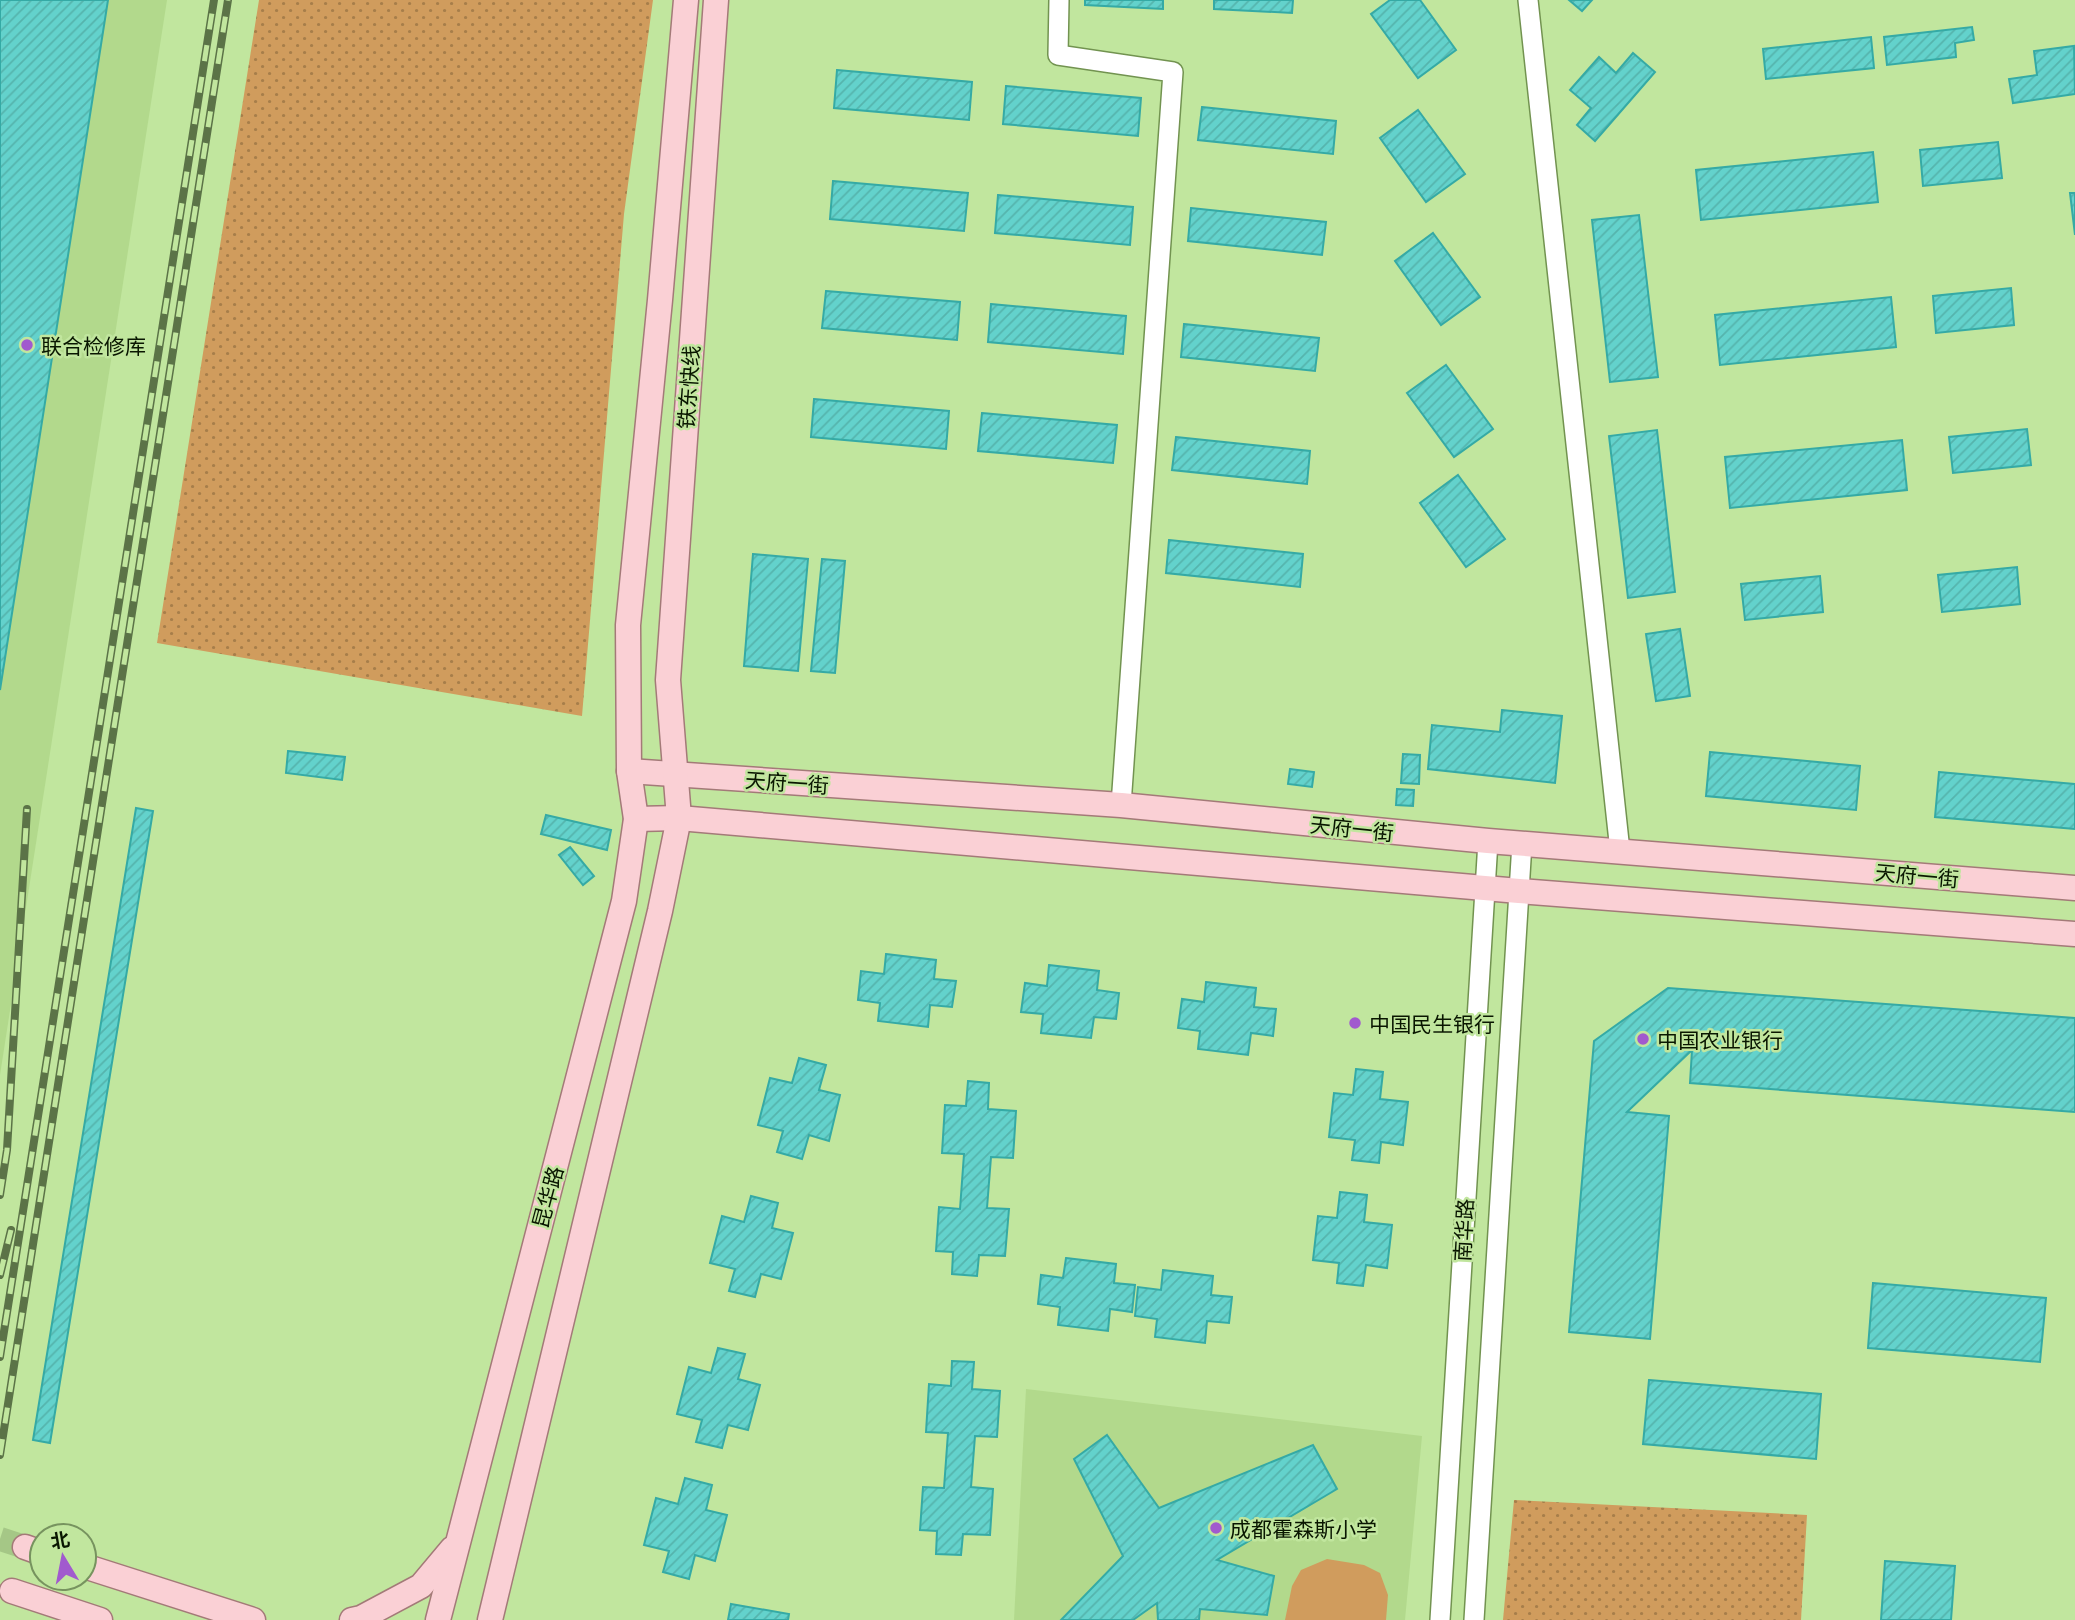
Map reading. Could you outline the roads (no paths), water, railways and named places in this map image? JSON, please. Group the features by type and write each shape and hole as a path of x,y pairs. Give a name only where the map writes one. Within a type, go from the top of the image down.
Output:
{"main road":[{"name":"铁东快线","path":"629,771 628,625 660,300 685,0"},
{"name":"铁东快线","path":"676,775 668,680 670,630 716,0"},
{"name":"天府一街","path":"629,771 1121,805 1488,841 2075,888"},
{"name":"昆华路","path":"438,1620 624,901 636,819 629,771"},
{"name":"昆华路","path":"490,1620 656,924 679,818 676,775"},
{"path":"636,819 679,818 1519,891 2075,934"},
{"path":"352,1620 361,1618 421,1586 457,1543"},
{"path":"98,1570 253,1620"},
{"path":"12,1591 100,1620"}],"street":[{"path":"1059,0 1058,55 1173,72 1121,805"},
{"path":"1528,0 1620,851"},
{"name":"南华路","path":"1440,1620 1488,841"},
{"path":"1474,1620 1522,843"}],"tunnel":[{"path":"0,1539 25,1547"}],"railway":[{"path":"0,1357 214,0"},
{"path":"0,1455 228,0"},
{"path":"0,1195 7,1150 27,809"},
{"path":"0,1275 11,1230"}],"place":[{"name":"联合检修库","path":"27,345"},
{"name":"中国民生银行","path":"1355,1023"},
{"name":"中国农业银行","path":"1643,1039"},
{"name":"成都霍森斯小学","path":"1216,1528"}]}
